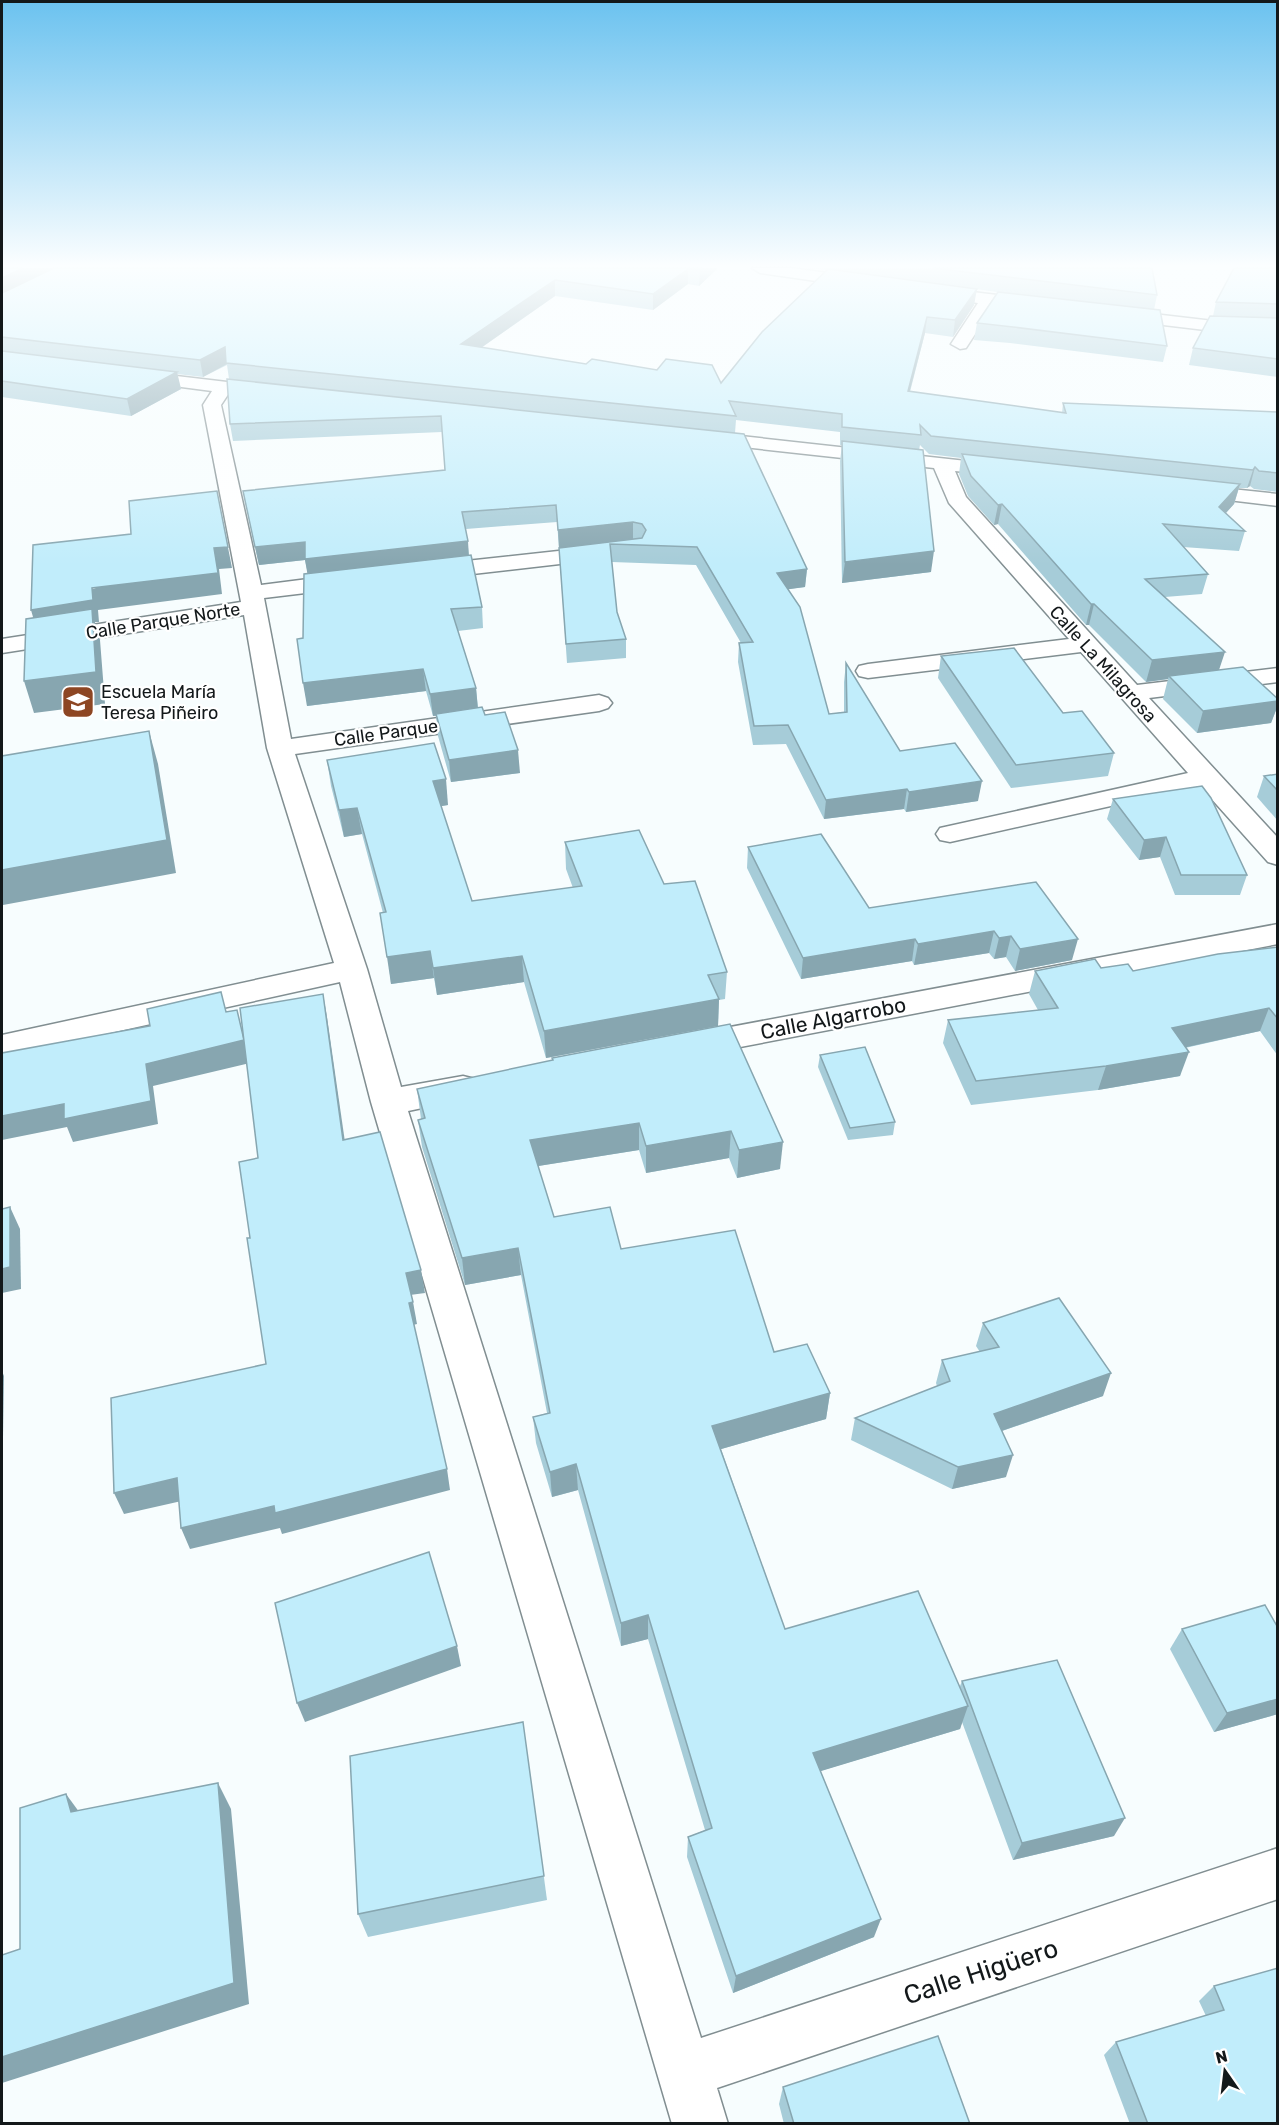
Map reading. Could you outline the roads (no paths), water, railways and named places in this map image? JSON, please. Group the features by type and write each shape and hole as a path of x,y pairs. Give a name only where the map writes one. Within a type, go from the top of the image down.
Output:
{"street":[{"path":"120,374 242,389 212,405 280,747 352,969 388,1102 700,2124"},
{"path":"686,436 1023,472"},
{"name":"Calle La Milagrosa","path":"942,464 956,499 1278,856"},
{"path":"1173,489 1278,500"},
{"path":"408,574 621,551"},
{"name":"Calle Parque Norte","path":"2,646 372,578"},
{"path":"868,671 1085,644"},
{"path":"1129,693 1278,675"},
{"name":"Calle Parque","path":"280,747 599,703"},
{"path":"950,834 1206,777"},
{"name":"Calle Algarrobo","path":"667,1050 1278,934"},
{"path":"2,1046 352,969"},
{"path":"388,1102 492,1082"},
{"name":"Calle Higüero","path":"684,2070 1278,1873"}],"place":[{"name":"Escuela María Teresa Piñeiro","path":"78,702"}]}
